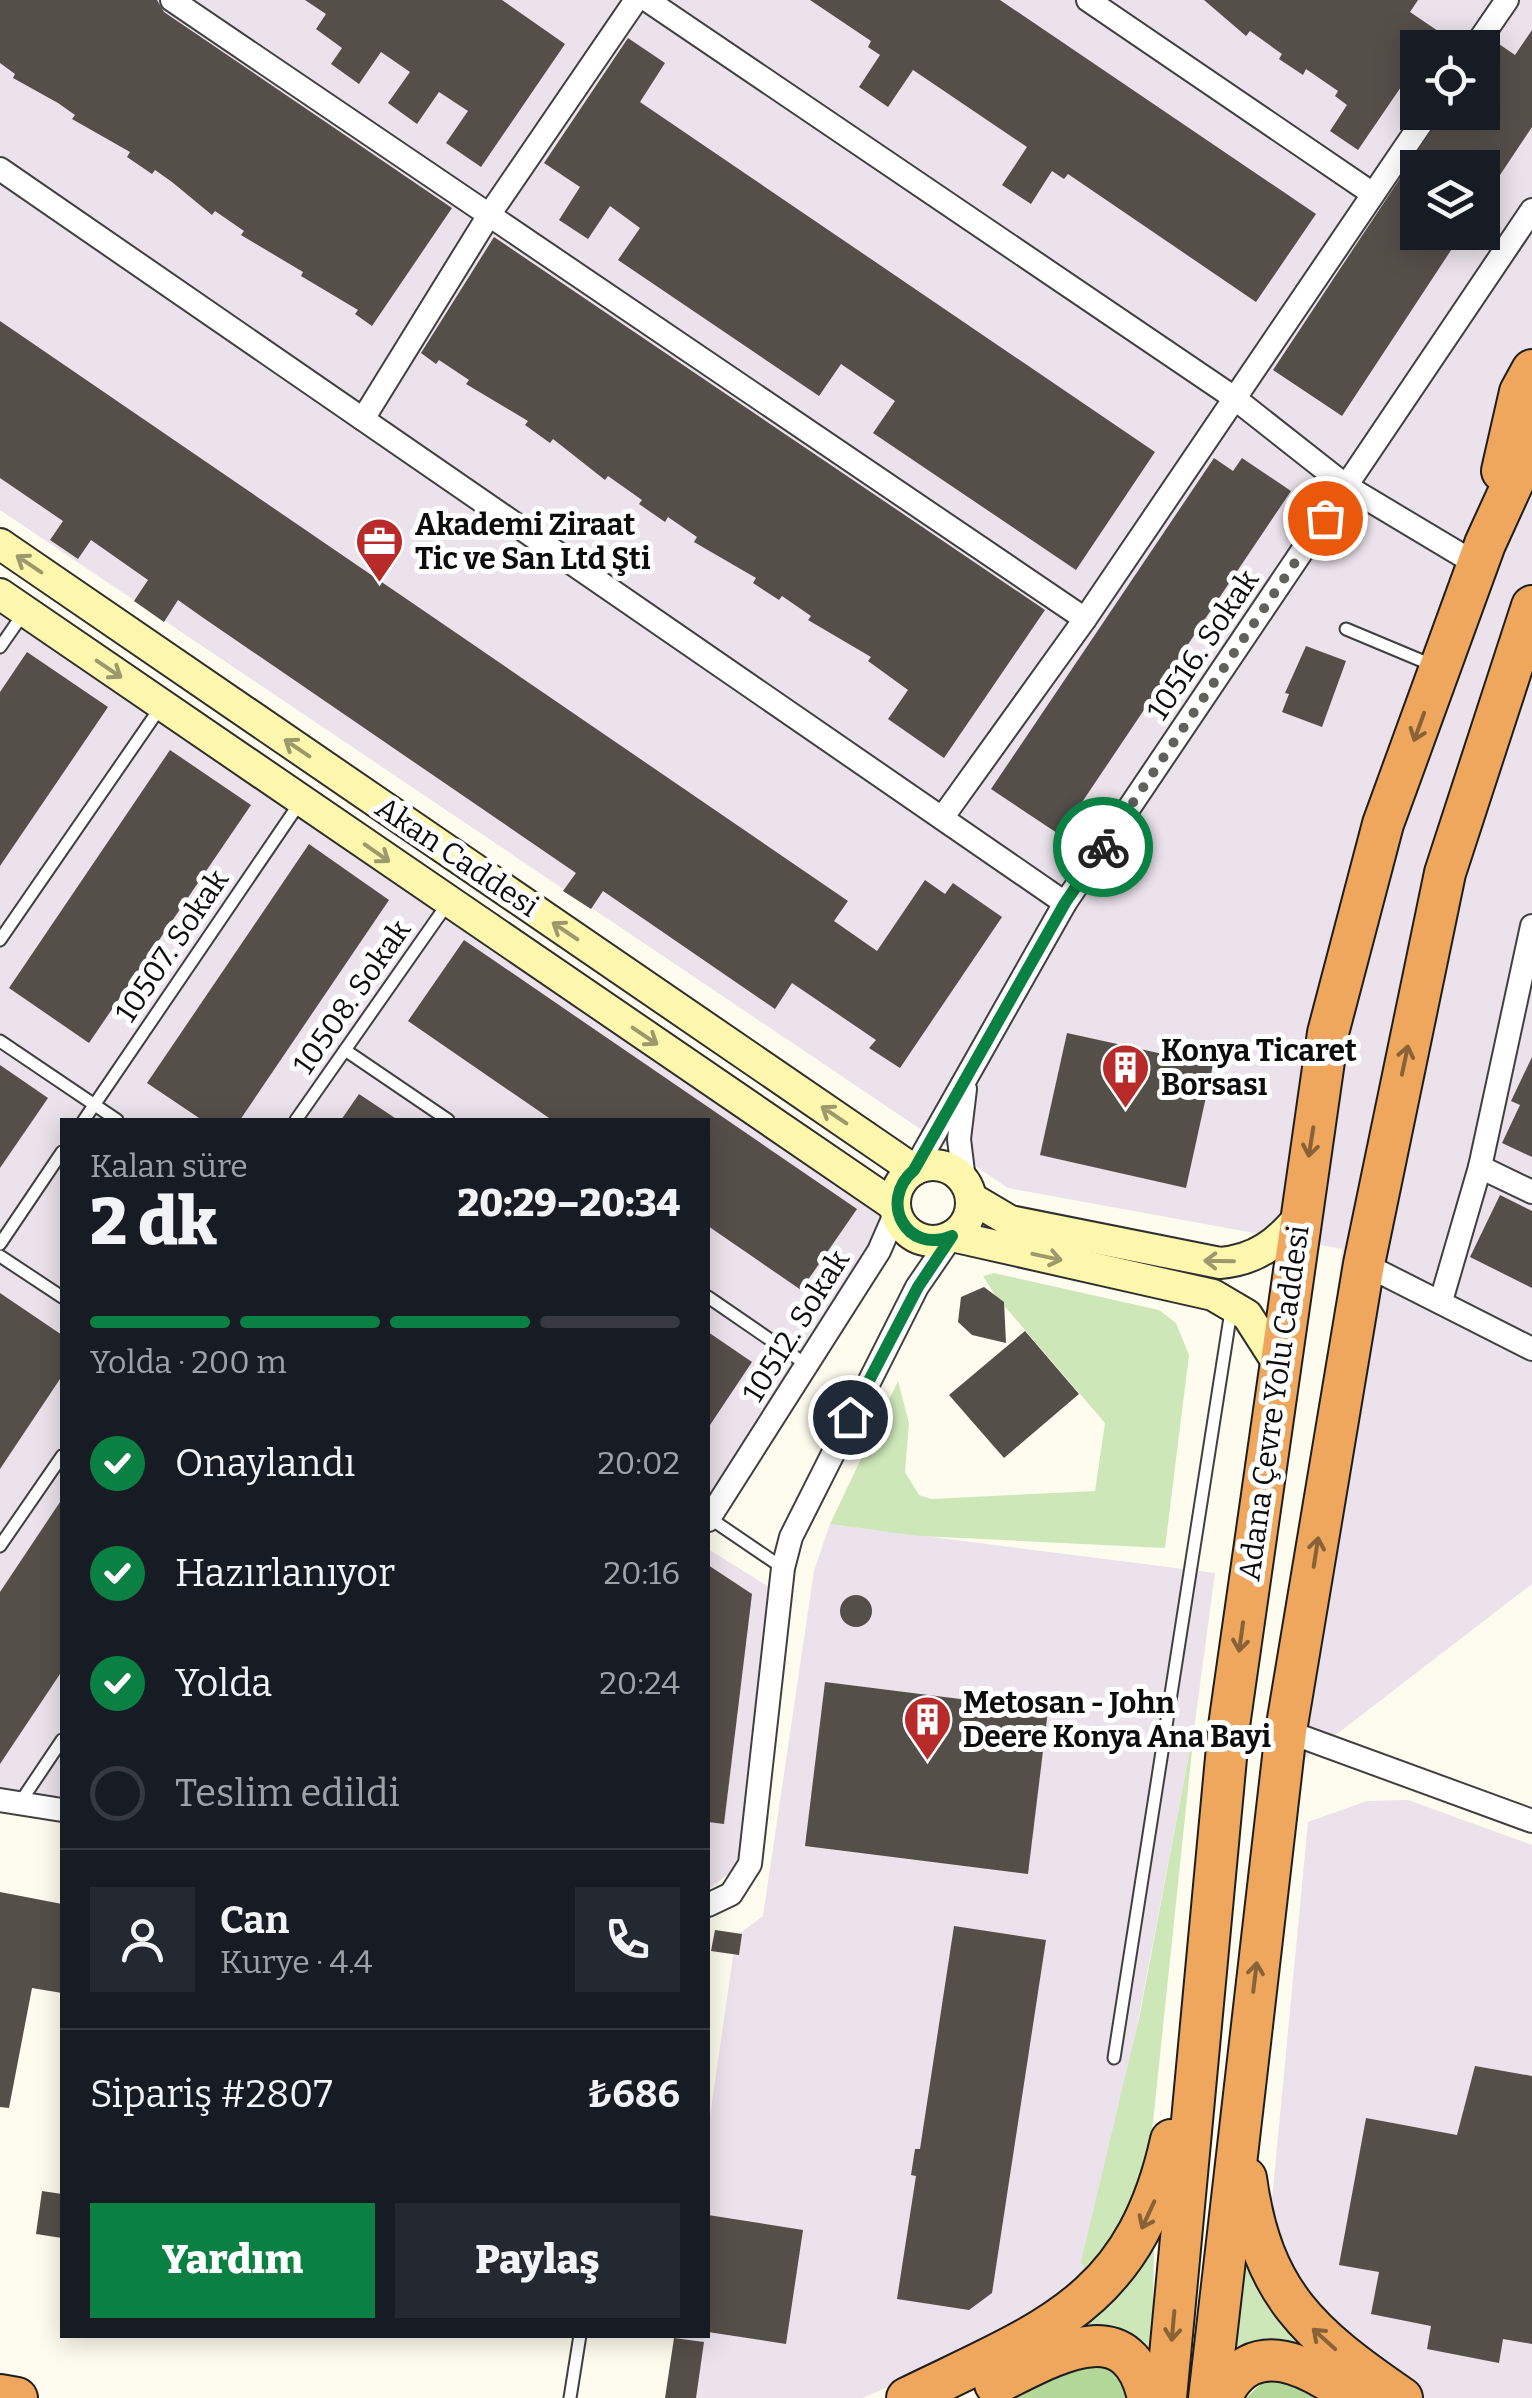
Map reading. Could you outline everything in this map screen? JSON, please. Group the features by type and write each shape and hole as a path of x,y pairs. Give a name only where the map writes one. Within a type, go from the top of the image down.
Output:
{"highway":[{"path":"1482,555 1520,392 1532,370"},
{"name":"Adana Çevre Yolu Caddesi","path":"1166,2398 1229,1726 1328,1033 1383,824 1482,555 1532,441"},
{"name":"Adana Çevre Yolu Caddesi","path":"1209,2398 1286,1730 1364,1264 1444,872 1532,606"},
{"path":"907,2398 1056,2322 1102,2288 1136,2240 1154,2203 1204,1985"},
{"path":"1244,2074 1245,2169 1252,2217 1277,2285 1304,2320 1332,2346 1402,2398"},
{"path":"964,2398 1075,2347 1096,2346 1118,2350 1138,2364 1148,2398"},
{"path":"1221,2398 1236,2376 1276,2358 1305,2365 1354,2398"},
{"path":"0,2395 17,2398"}],"street":[{"path":"172,0 1085,619"},
{"path":"363,419 489,215 636,0"},
{"path":"648,0 1233,397 1346,486 1482,555"},
{"path":"1088,0 1373,194"},
{"path":"1486,30 1507,0"},
{"path":"942,818 1085,619 1417,130"},
{"path":"0,169 1065,903"},
{"name":"10516. Sokak","path":"914,1170 1065,903 1532,210"},
{"name":"Akan Caddesi","path":"0,544 914,1170"},
{"name":"Akan Caddesi","path":"12,602 896,1209"},
{"path":"1502,704 1532,670"},
{"path":"1442,1301 1480,1167 1532,926"},
{"path":"710,1903 731,1894 750,1864 783,1568 800,1512 918,1287 952,1236 966,1223 968,1189 959,1139 968,1071"},
{"path":"1278,1366 1261,1332 1232,1303 1196,1289 952,1236 920,1239 905,1228 896,1209 901,1182 914,1170 944,1166 1010,1222 1220,1262 1242,1261 1264,1250 1300,1216"},
{"path":"1480,1167 1532,1192"},
{"name":"10512. Sokak","path":"710,1515 878,1252 896,1209"},
{"path":"1364,1264 1532,1349"},
{"path":"1286,1730 1532,1820"},
{"path":"10,1802 60,1810"}],"lane":[{"path":"0,648 12,602"},
{"path":"1346,629 1440,668"},
{"path":"0,940 162,704"},
{"name":"10507. Sokak","path":"85,1118 302,800"},
{"name":"10508. Sokak","path":"297,1118 448,902"},
{"path":"0,1041 114,1118"},
{"path":"345,1050 445,1118"},
{"path":"0,1244 60,1155"},
{"path":"0,1256 60,1297"},
{"path":"710,1298 806,1365"},
{"path":"1114,2058 1232,1303"},
{"path":"0,1546 60,1459"},
{"path":"710,1519 783,1568"},
{"path":"10,1802 60,1742"},
{"path":"570,2398 580,2338"}],"shaded area":[{"path":"0,0 1532,0 1532,1584 1281,1777 1342,1249 1008,1188 0,510"},
{"path":"0,608 878,1205 882,1227 710,1500 710,1118 60,1118 60,1801 0,1792"},
{"path":"830,1524 1215,1573 1195,1722 1089,2278 996,2339 863,2398 669,2398 678,2338 710,2338 710,2116 736,1936 763,1916 814,1571"},
{"path":"710,1550 774,1590 743,1862 710,1888"},
{"path":"1408,1800 1532,1845 1532,2398 1422,2398 1340,2342 1269,2231 1308,1822 1367,1801"}],"green space":[{"path":"994,1273 1159,1310 1176,1323 1189,1355 1165,1548 919,1536 830,1524 898,1381 909,1423 905,1472 919,1495 931,1499 1095,1491 1105,1423 995,1295 983,1276"},
{"path":"1195,1722 1151,2141 1134,2210 1089,2278 1081,2262 1139,2019"},
{"path":"1239,2246 1327,2360 1233,2364"},
{"path":"1154,2249 1152,2354 1118,2332 1095,2331 1056,2341"},
{"path":"1092,2360 1118,2369 1130,2398 1012,2398"},
{"path":"1287,2376 1325,2398 1246,2398 1268,2377"}],"building":[{"path":"0,0 157,0 164,12 452,208 372,326 355,314 358,310 241,235 244,231 215,211 212,215 155,170 152,174 127,157 130,152 72,119 75,115 58,103 13,78 15,74 0,63"},
{"path":"305,0 502,0 565,44 481,167 446,143 468,111 439,92 417,124 388,103 410,72 381,52 359,84 331,64 342,48 316,29 326,14"},
{"path":"810,0 1000,0 1316,214 1256,302 1068,174 1064,179 1052,171 1031,204 1002,185 1027,147 913,70 888,107 859,87 880,55 868,47 871,41"},
{"path":"1204,0 1418,0 1410,12 1437,30 1400,30 1400,88 1358,150 1330,131 1347,105 1335,96 1338,91 1306,69 1303,75 1279,59 1282,54 1250,31 1246,36"},
{"path":"1532,30 1532,127 1500,175 1500,150 1419,150 1432,130 1500,130 1500,45 1515,55"},
{"path":"628,38 665,63 640,102 1155,452 1076,570 873,433 895,401 841,364 819,396 618,260 640,228 610,206 588,239 559,220 580,187 544,163"},
{"path":"1400,178 1400,250 1451,250 1342,416 1273,370"},
{"path":"494,237 1045,610 944,758 888,719 908,690 868,661 871,657 808,620 811,616 782,596 779,600 753,583 756,578 694,542 697,537 668,517 665,522 608,476 605,480 553,439 550,443 525,425 528,421 466,384 469,380 421,353"},
{"path":"0,321 848,901 834,921 877,951 925,880 945,894 953,883 1002,917 900,1068 869,1048 876,1040 792,983 775,1009 603,891 591,909 563,891 576,873 178,600 164,622 134,601 148,580 91,540 78,559 50,540 63,521 0,478"},
{"path":"1214,458 1233,471 1242,458 1291,491 1060,835 991,789"},
{"path":"1306,646 1346,661 1322,727 1282,712 1289,694 1285,693"},
{"path":"27,652 108,707 0,866 0,692"},
{"path":"170,750 251,805 89,1043 9,988"},
{"path":"309,844 389,900 241,1118 199,1118 147,1083"},
{"path":"464,940 857,1209 801,1290 710,1227 710,1118 549,1118 408,1021"},
{"name":"Konya Ticaret Borsası","path":"1067,1033 1213,1065 1186,1188 1040,1155"},
{"path":"1532,1057 1532,1157 1502,1143 1520,1105 1511,1101"},
{"path":"0,1065 48,1098 0,1168"},
{"path":"359,1094 395,1118 342,1118"},
{"path":"1500,1195 1532,1211 1532,1288 1470,1257"},
{"path":"984,1287 1004,1302 1006,1343 972,1335 958,1322 961,1297"},
{"path":"0,1293 60,1334 60,1379 0,1469"},
{"path":"1025,1331 1079,1394 1004,1458 949,1395"},
{"path":"710,1333 752,1362 710,1425"},
{"path":"60,1502 60,1674 0,1764 0,1592"},
{"path":"710,1566 752,1594 724,1824 710,1822"},
{"path":"856,1595 867,1600 872,1611 867,1622 856,1627 845,1622 840,1611 845,1600"},
{"name":"Metosan - John Deere Konya Ana Bayi","path":"825,1682 1048,1710 1028,1874 805,1846"},
{"path":"0,1892 60,1904 60,1993 32,1988 9,2108 0,2107"},
{"path":"954,1926 1046,1940 992,2293 969,2310 897,2299 916,2176 911,2175 915,2149 920,2149"},
{"path":"715,1930 742,1934 739,1955 711,1951"},
{"path":"1475,2066 1532,2076 1532,2344 1503,2339 1499,2363 1427,2349 1431,2326 1371,2314 1379,2272 1339,2265 1366,2118 1457,2135"},
{"path":"42,2191 60,2194 60,2238 36,2234"},
{"path":"710,2215 803,2230 786,2344 710,2332"},
{"path":"674,2338 704,2342 696,2398 665,2398"}],"way so far":[{"path":"1103,847 1325,518"}],"place":[{"name":"Akademi Ziraat Tic ve San Ltd Şti","path":"380,584"},
{"name":"Konya Ticaret Borsası","path":"1126,1110"},
{"name":"Metosan - John Deere Konya Ana Bayi","path":"928,1762"}],"route":[{"path":"850,1417 918,1287 952,1236 926,1240 909,1232 896,1212 898,1188 914,1170 1065,903 1103,847"}]}
